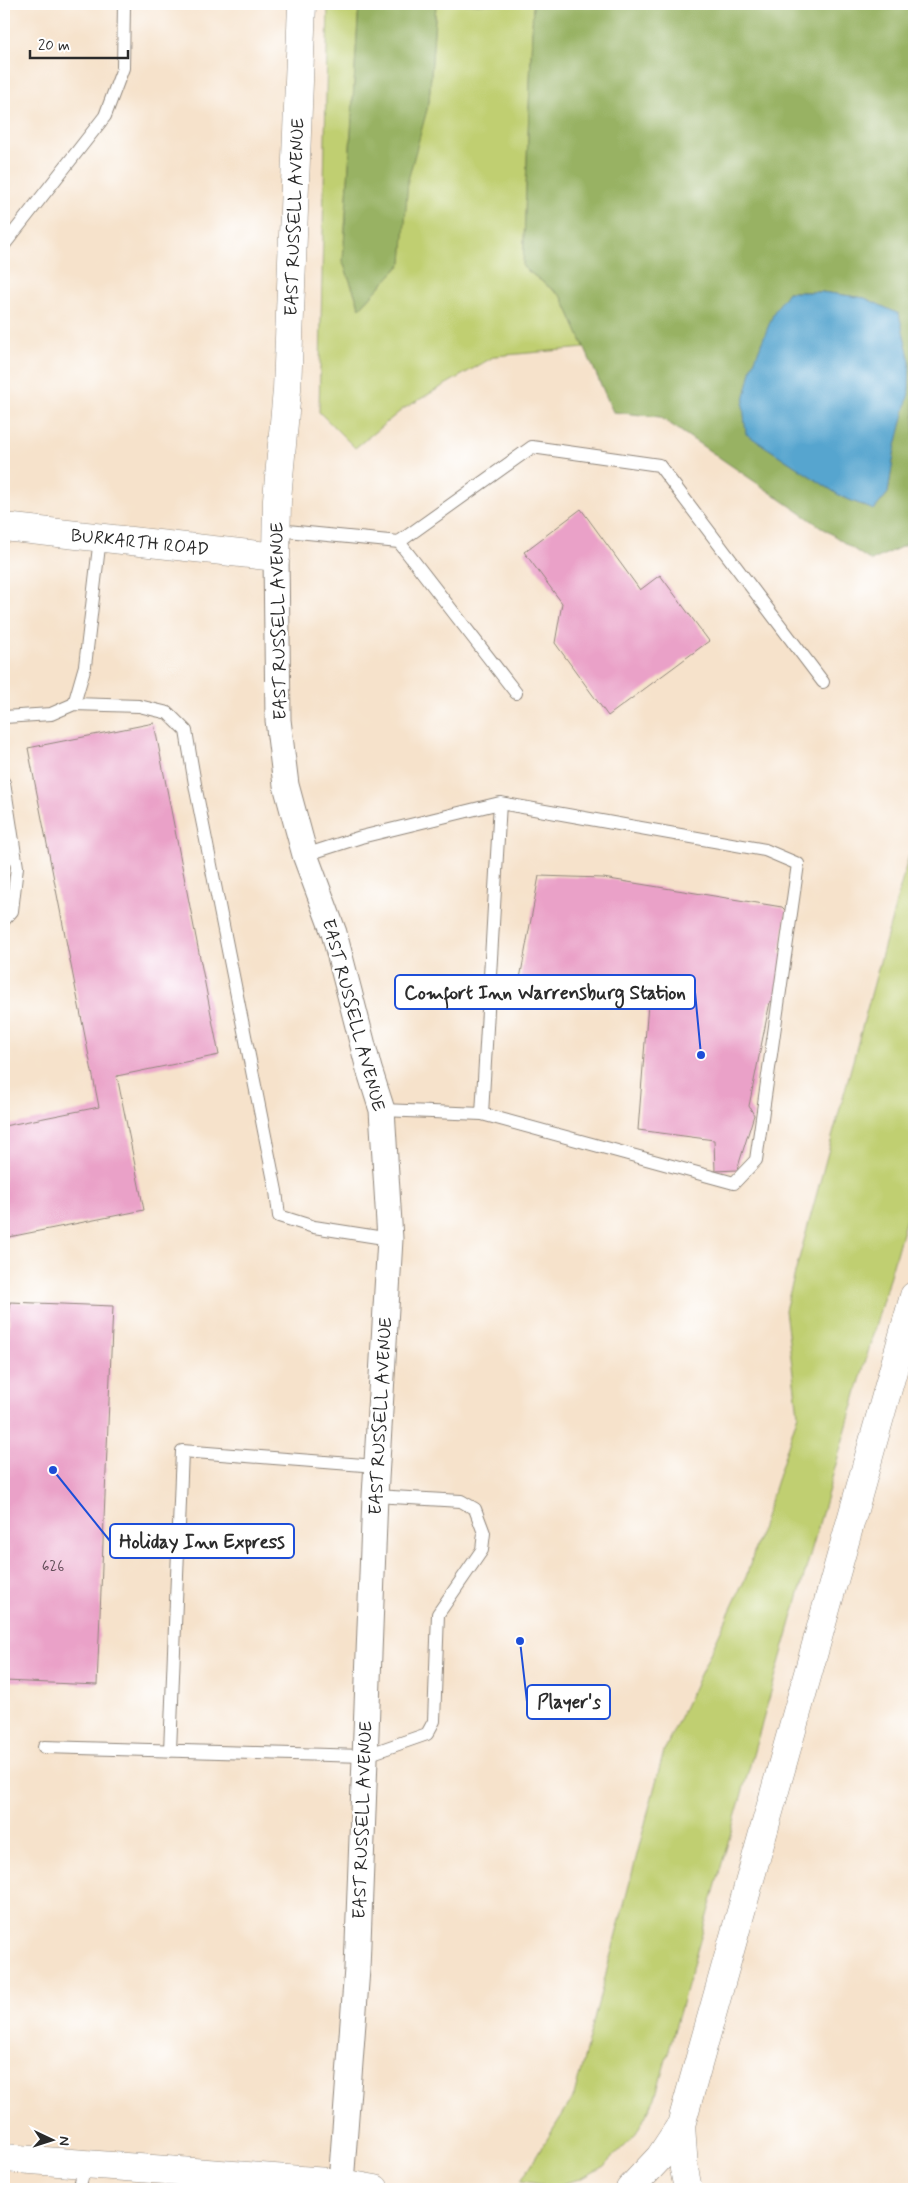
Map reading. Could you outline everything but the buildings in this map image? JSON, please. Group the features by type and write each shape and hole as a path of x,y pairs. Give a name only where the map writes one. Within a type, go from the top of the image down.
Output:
{"main road":[{"name":"EAST RUSSELL AVENUE","path":"276,557 277,499 287,390 302,4"},
{"name":"BURKARTH ROAD","path":"4,527 276,557"},
{"path":"630,2189 660,2158 681,2125 914,1296"},
{"path":"681,2125 684,2169 688,2189"},
{"path":"4,2158 341,2182 375,2189"}],"street":[{"name":"EAST RUSSELL AVENUE","path":"276,557 278,720 286,785 305,855 334,933 368,1069 382,1110 390,1239 376,1466 364,1756 358,1968 341,2182"}],"lane":[{"path":"4,245 105,116 123,68 124,4"},
{"path":"277,530 399,542 532,447 659,465 823,682"},
{"path":"74,704 85,666 100,538"},
{"path":"399,542 516,693"},
{"path":"4,717 51,714 74,704 138,706 168,713 186,731 276,1191 279,1216 314,1227 390,1239"},
{"path":"4,783 17,867 12,911 4,920"},
{"path":"305,855 361,837 500,803 765,850 798,864 756,1160 734,1183 482,1114 382,1110"},
{"path":"482,1114 500,803"},
{"path":"170,1751 182,1451 376,1466"},
{"path":"44,1747 364,1756 427,1734 434,1721 438,1614 482,1550 484,1533 475,1509 462,1501 375,1496"},
{"path":"79,2189 86,2164"}],"green space":[{"path":"328,4 359,4 343,262 360,308 402,263 407,180 429,102 436,4 533,4 523,267 562,297 585,348 495,356 403,409 355,448 319,412"},
{"path":"359,4 436,4 429,102 408,180 402,263 360,308 343,262"},
{"path":"533,4 914,4 914,541 871,561 660,417 613,412 562,297 523,267","holes":["788,292 822,292 865,298 894,454 888,493 874,510 842,497 746,433"]},
{"path":"914,837 914,1191 655,2098 636,2134 604,2166 581,2179 553,2186 521,2181 574,2096 664,1751 746,1577 798,1414 785,1310"}],"water":[{"path":"788,292 822,292 865,298 899,314 910,361 909,393 894,454 888,493 874,510 842,497 746,434 743,405 752,367 774,312"}],"place":[{"name":"Comfort Inn Warrensburg Station","path":"701,1055"},
{"name":"Holiday Inn Express","path":"53,1470"},
{"name":"Player's","path":"520,1641"}]}
